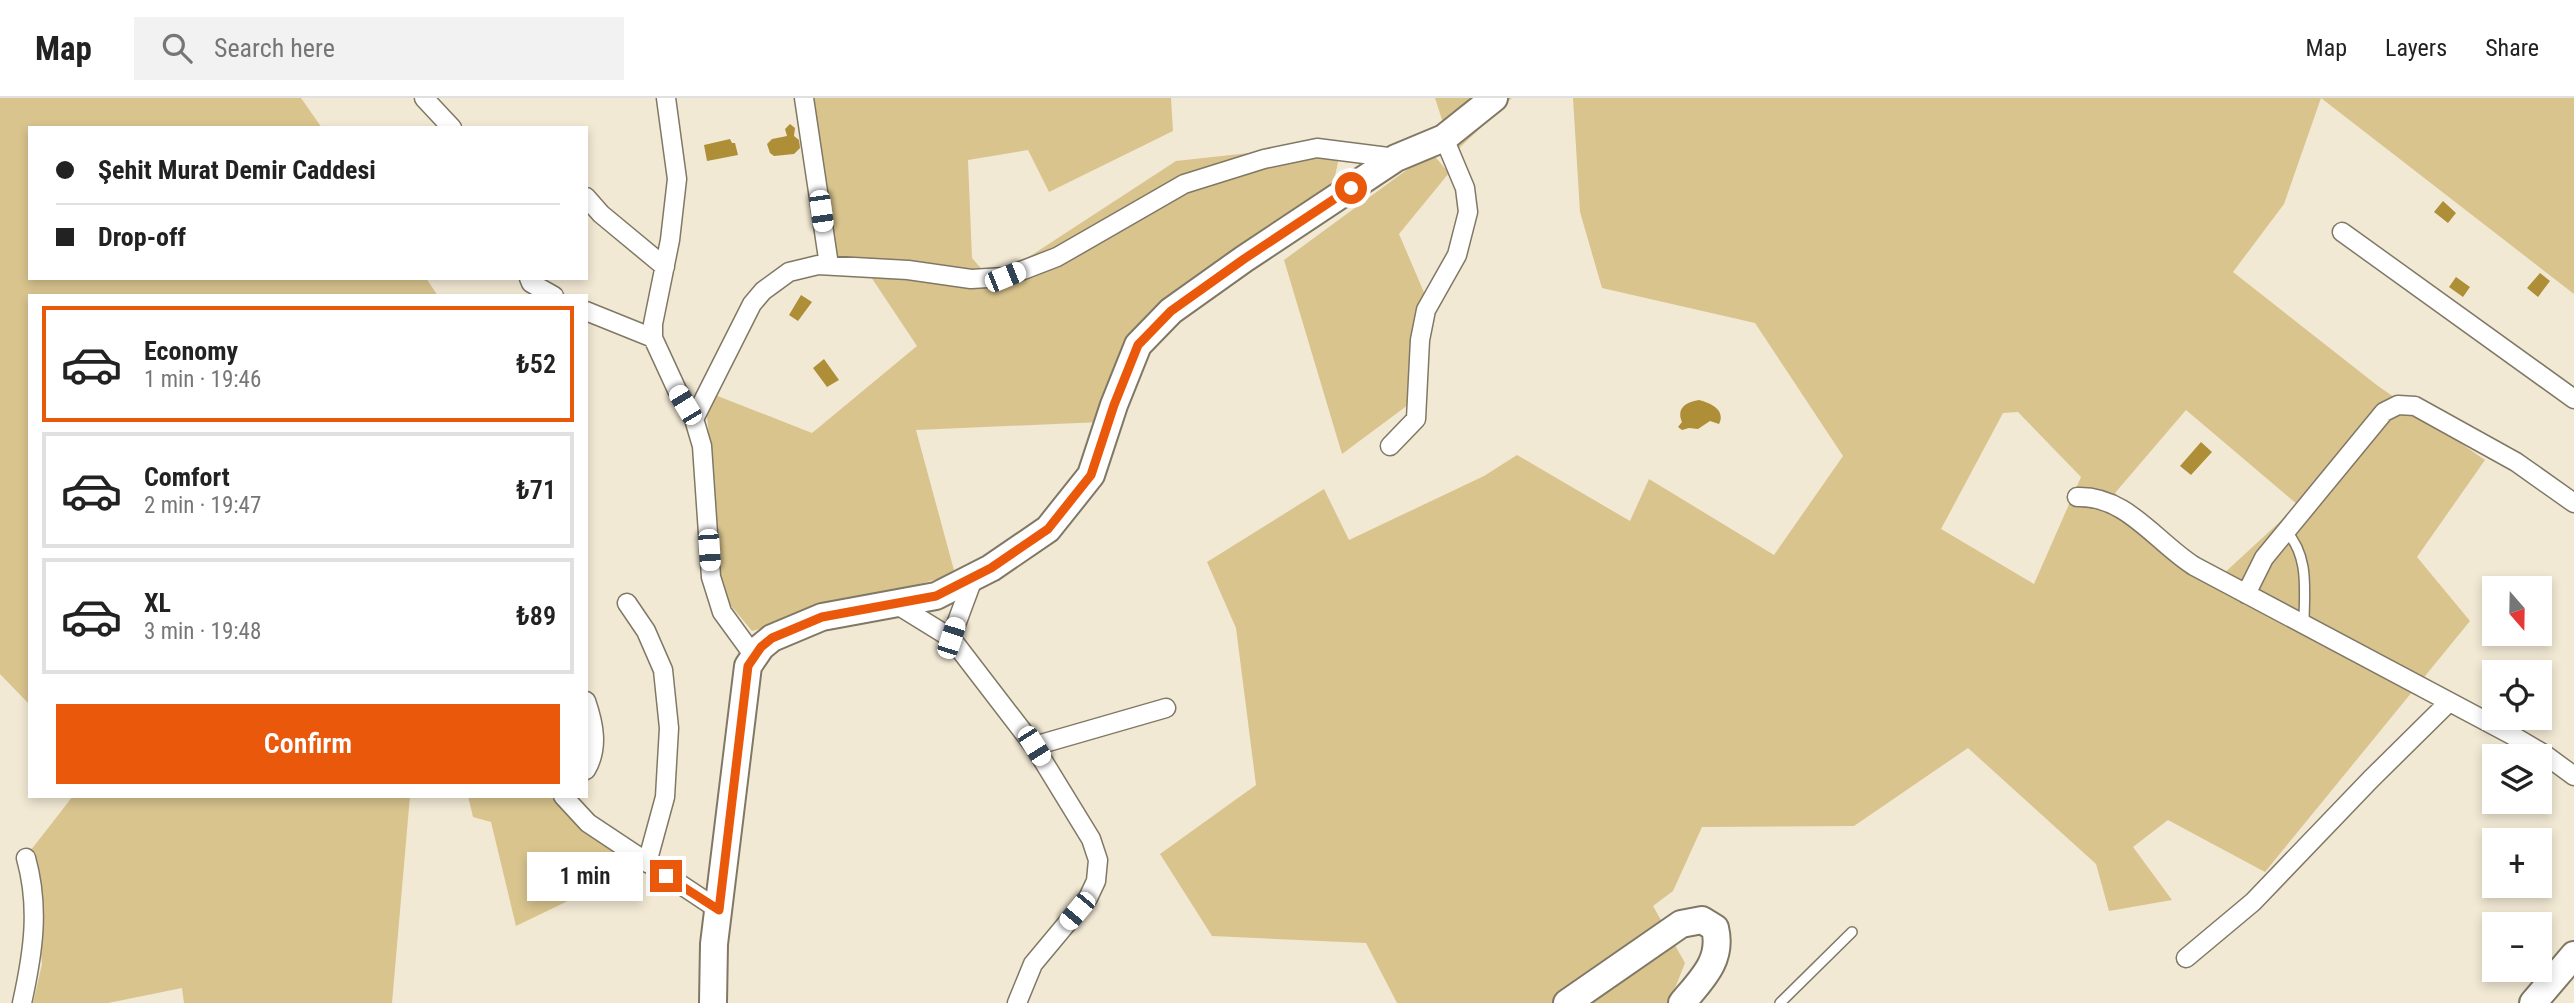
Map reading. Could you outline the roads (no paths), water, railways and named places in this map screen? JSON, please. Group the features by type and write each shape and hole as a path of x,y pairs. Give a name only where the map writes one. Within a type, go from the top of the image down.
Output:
{"street":[{"path":"424,98 450,126"},
{"path":"666,98 677,178 653,338 694,419 702,446 710,577 722,612 754,656"},
{"path":"804,98 829,265"},
{"path":"713,1003 715,944 748,666 761,647 772,638 822,617 936,596 991,568 1048,529 1091,475 1114,405 1138,345 1171,311 1396,158 1444,138 1494,98"},
{"path":"1390,446 1416,419 1420,340 1426,310 1457,255 1468,212 1465,188 1444,138"},
{"path":"694,419 757,297 789,272 829,265 908,270 971,279 1005,277 1057,257 1184,184 1264,159 1317,148 1396,158"},
{"path":"588,199 601,214 665,267"},
{"path":"2342,232 2574,399"},
{"path":"530,280 550,294"},
{"path":"588,312 653,338"},
{"path":"2246,594 2264,558 2384,412 2398,405 2415,406 2516,462 2574,503"},
{"path":"2077,497 2100,498 2119,506 2181,558 2544,754 2574,776"},
{"path":"951,638 974,576"},
{"path":"627,603 646,631 663,670 670,728 665,797 646,863"},
{"path":"896,604 951,638 1034,746 1091,839 1098,860 1096,881 1088,898 1033,964 1017,1003"},
{"path":"2186,958 2253,902 2449,702"},
{"path":"588,708 596,734 588,767"},
{"path":"1034,746 1166,708"},
{"path":"568,798 587,823 719,910"},
{"path":"22,1003 34,930 34,886 26,859"},
{"path":"1567,1003 1681,924 1702,920 1715,928 1718,940 1717,955 1701,982 1682,1003"},
{"path":"2533,1003 2574,955"}],"lane":[{"path":"2286,531 2298,547 2304,566 2304,624"},
{"path":"1780,1003 1852,932"}]}
